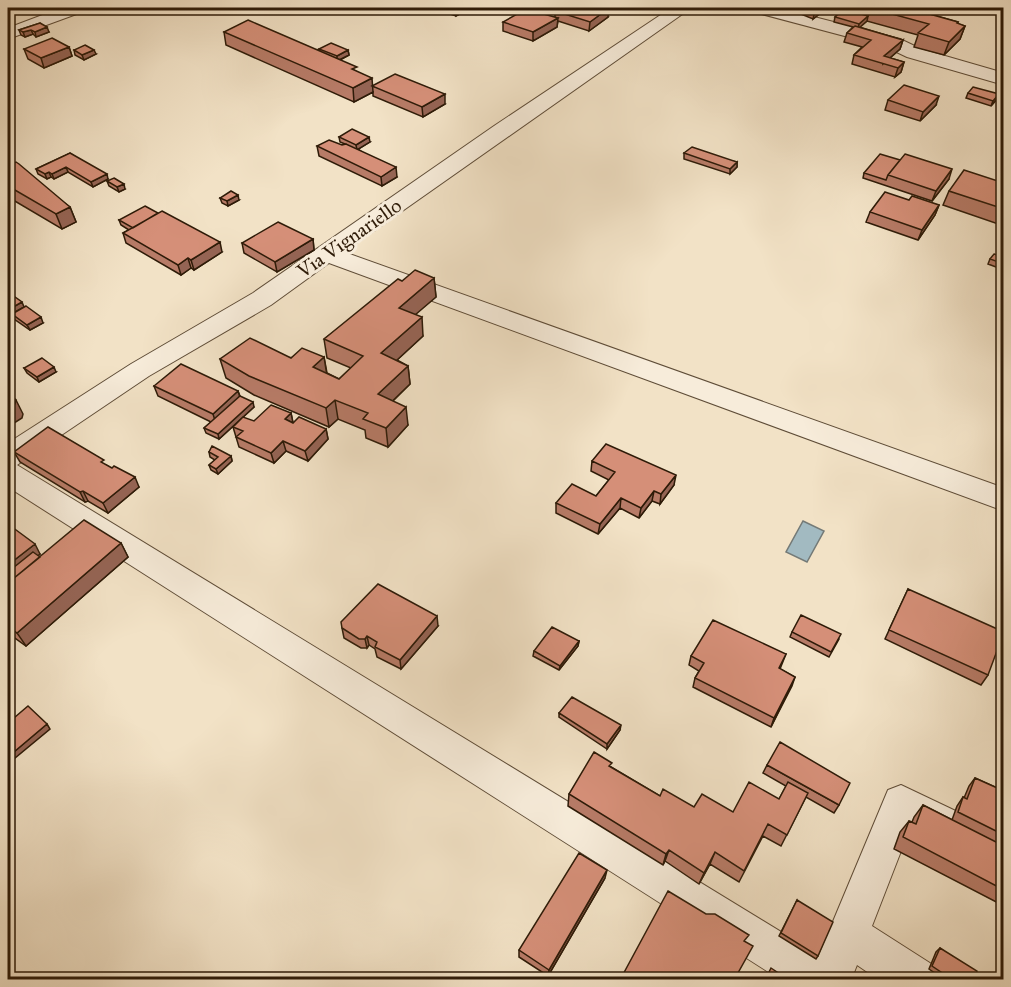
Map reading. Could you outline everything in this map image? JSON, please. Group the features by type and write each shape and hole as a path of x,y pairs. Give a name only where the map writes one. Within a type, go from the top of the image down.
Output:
{"street":[{"path":"8,34 76,8"},
{"name":"Via Vignariello","path":"8,457 140,370 262,298 328,254 501,130 682,8"},
{"path":"760,8 893,43 914,53 1004,79"},
{"path":"328,254 1004,500"},
{"path":"8,473 820,980"},
{"path":"830,980 901,802 1004,855"},
{"path":"848,936 918,980"}],"water":[{"path":"803,521 824,531 807,562 786,552"}],"building":[{"path":"445,8 463,8 456,11"},
{"path":"560,8 609,8 590,22 555,11"},
{"path":"870,8 908,8 965,26 949,42 918,33 929,24"},
{"path":"526,9 558,18 533,32 503,22"},
{"path":"844,9 868,16 859,24 835,17"},
{"path":"248,20 357,67 352,69 372,78 353,88 224,32"},
{"path":"40,23 47,27 35,32 19,30"},
{"path":"855,26 903,40 884,56 904,62 898,68 854,55 871,40 847,33"},
{"path":"52,38 69,47 41,58 24,49"},
{"path":"331,43 348,50 337,56 319,49"},
{"path":"85,45 94,50 82,55 74,50"},
{"path":"395,74 445,94 422,107 372,86"},
{"path":"904,85 939,96 923,112 888,100"},
{"path":"973,87 999,94 993,101 968,93"},
{"path":"352,129 369,137 356,145 339,137"},
{"path":"329,140 342,145 346,144 396,167 381,177 317,146"},
{"path":"692,147 737,162 730,169 684,153"},
{"path":"70,153 107,174 91,182 66,167 52,174 49,172 45,174 36,169"},
{"path":"880,154 900,160 886,180 864,173"},
{"path":"905,154 952,169 936,191 888,175"},
{"path":"16,162 70,207 56,214 8,186 8,163 10,165"},
{"path":"964,170 1004,183 1004,209 949,191"},
{"path":"114,178 124,184 117,187 107,181"},
{"path":"231,191 238,195 227,201 220,198"},
{"path":"885,192 909,200 912,196 939,205 922,230 870,212"},
{"path":"145,206 158,213 133,228 119,220"},
{"path":"162,211 220,242 191,260 188,258 178,265 123,233"},
{"path":"278,222 313,239 275,262 242,243"},
{"path":"994,254 1004,257 1004,264 990,259"},
{"path":"415,270 434,278 399,308 422,317 381,353 408,366 378,394 406,407 386,428 363,419 368,413 335,400 326,408 249,376 220,359 250,338 291,358 302,348 324,357 313,367 339,379 363,356 324,339 398,279 402,281"},
{"path":"8,292 22,302 8,310"},
{"path":"26,306 41,317 27,325 12,314"},
{"path":"42,358 54,367 37,377 24,368"},
{"path":"181,364 238,391 213,414 154,386"},
{"path":"8,392 16,400 15,404 8,408"},
{"path":"240,396 253,402 218,434 204,428"},
{"path":"271,405 291,413 285,419 293,423 299,417 326,429 305,451 283,441 271,453 236,437 243,431 233,427 243,417 254,421"},
{"path":"48,427 104,460 101,462 135,477 103,503 83,491 80,492 14,452"},
{"path":"606,444 676,475 661,494 654,491 641,508 621,498 600,524 556,503 572,484 596,496 615,472 592,461"},
{"path":"212,446 231,456 216,469 209,465 218,457 209,452"},
{"path":"84,520 121,543 17,633 8,626 8,583"},
{"path":"8,524 35,544 8,565"},
{"path":"33,552 40,557 8,583 8,572"},
{"path":"378,584 437,616 400,660 375,647 377,642 367,636 365,639 359,639 342,628 341,622"},
{"path":"908,589 1004,632 988,675 889,630"},
{"path":"801,615 841,634 831,652 792,632"},
{"path":"713,620 786,654 779,668 795,677 774,718 695,678 704,663 691,656"},
{"path":"552,627 579,641 560,666 534,651"},
{"path":"572,697 621,725 607,744 559,713"},
{"path":"28,706 47,724 8,757 8,723"},
{"path":"780,742 850,783 839,805 767,765"},
{"path":"594,752 612,763 609,766 660,796 663,789 694,807 702,794 733,812 749,782 779,799 788,782 808,793 787,835 768,824 744,871 715,852 704,873 669,850 666,854 569,794"},
{"path":"975,778 1004,791 1004,835 958,812 963,797 967,799"},
{"path":"923,805 1004,846 1004,890 903,837 909,821 916,824"},
{"path":"579,853 607,870 549,970 519,950"},
{"path":"668,891 706,914 715,914 749,935 744,941 753,946 734,980 620,980"},
{"path":"797,900 833,922 818,956 781,933"},
{"path":"940,948 977,971 976,975 984,980 953,980 932,966"},
{"path":"771,968 789,980 765,980"}]}
